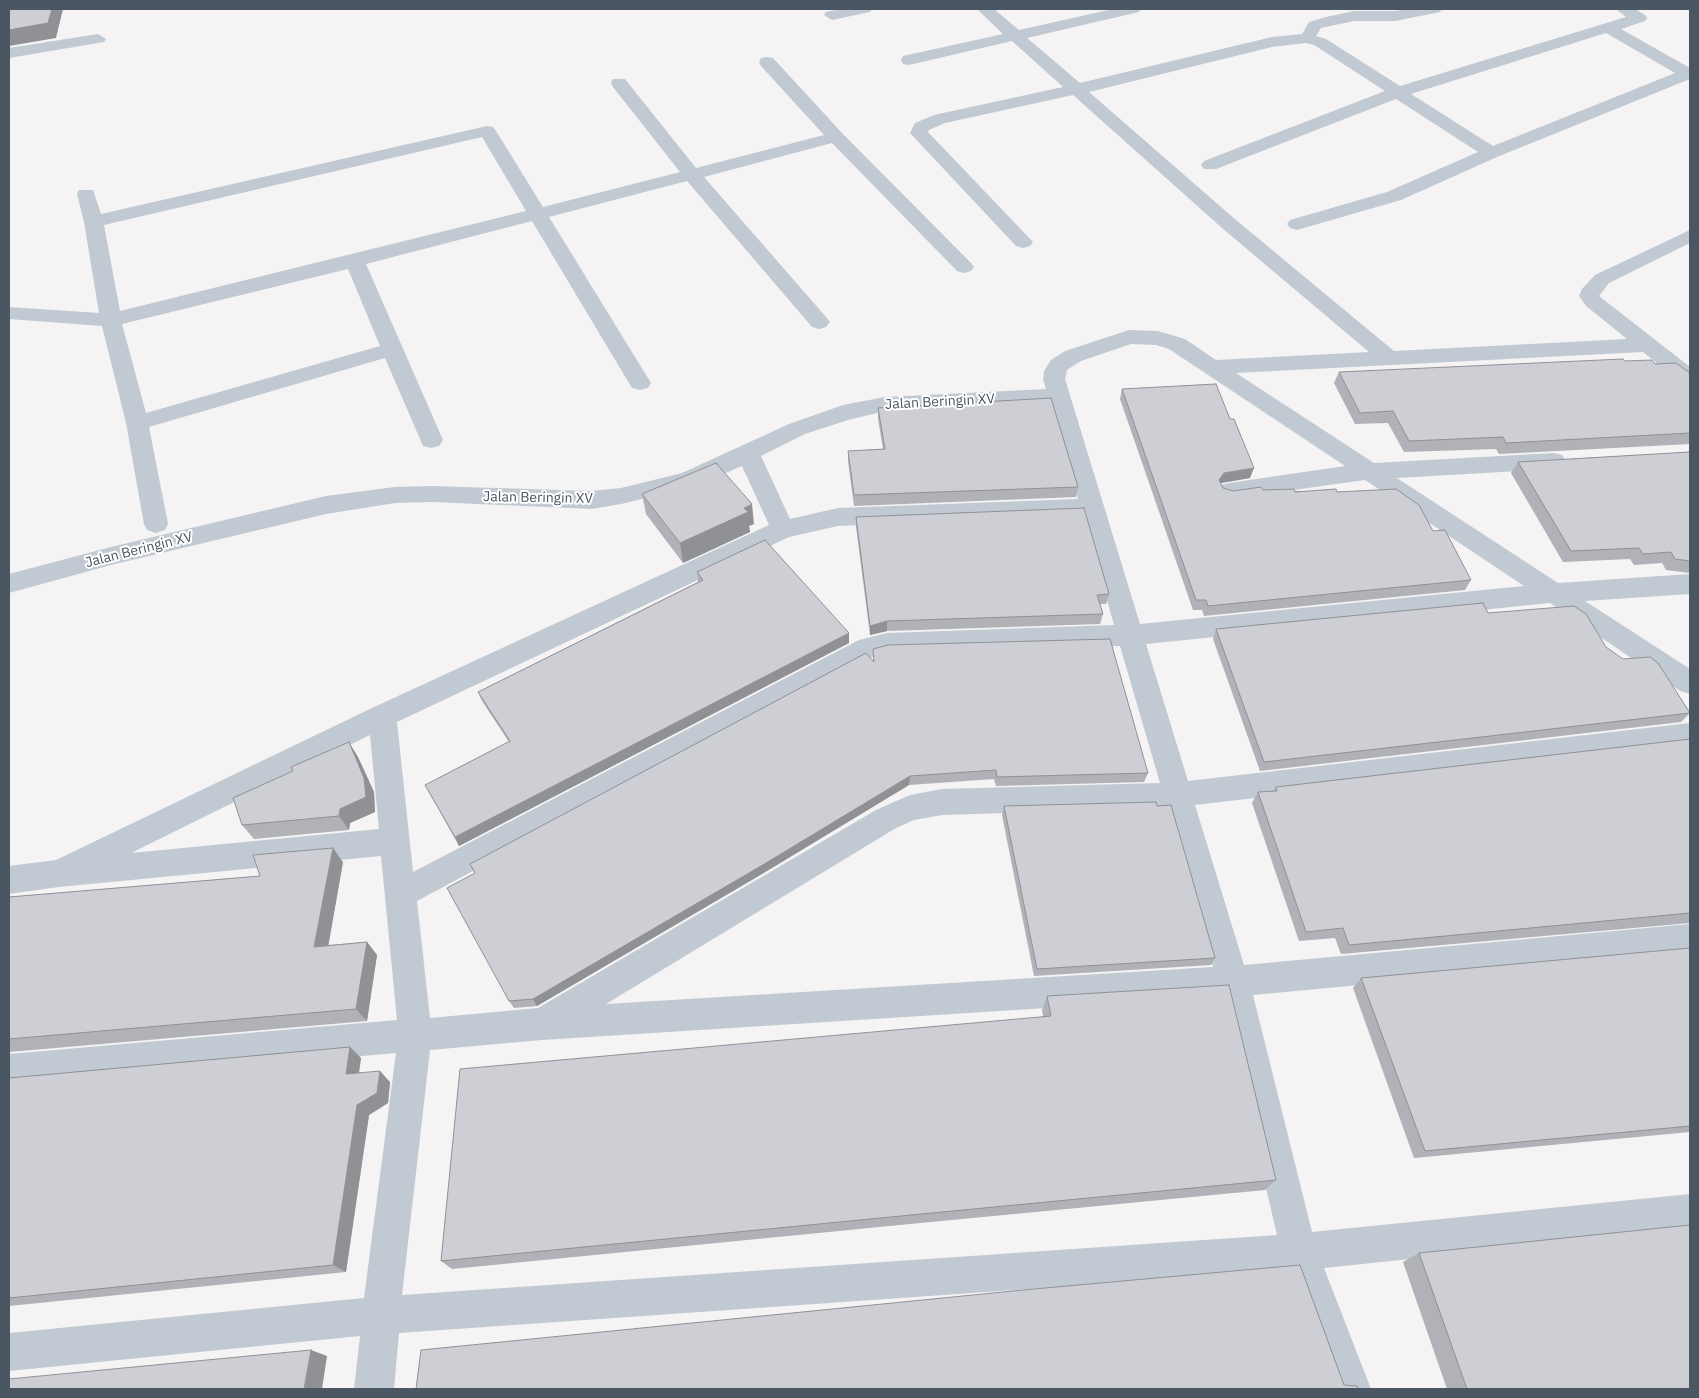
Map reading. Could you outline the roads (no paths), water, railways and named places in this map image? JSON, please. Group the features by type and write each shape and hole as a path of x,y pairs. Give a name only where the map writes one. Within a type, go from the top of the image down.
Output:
{"street":[{"path":"832,15 864,9"},
{"path":"985,9 1229,224 1388,357"},
{"path":"909,60 1133,9"},
{"path":"1307,38 1315,26 1326,22 1354,16 1395,16 1434,9"},
{"path":"1210,165 1396,93 1639,18 1624,9"},
{"path":"1606,27 1689,74"},
{"path":"1023,242 919,133 918,129 925,124 940,119 1075,90 1272,42 1307,38 1320,42 1491,153"},
{"path":"9,53 98,39"},
{"path":"767,62 836,137 964,266"},
{"path":"1297,224 1394,196 1491,153 1689,74"},
{"path":"619,83 692,175 819,322"},
{"path":"94,222 488,131 640,383"},
{"path":"9,313 111,320 355,261 836,137"},
{"path":"86,194 94,222 111,320 137,423 156,524"},
{"path":"1690,236 1602,279 1590,293 1593,302 1690,378"},
{"path":"355,261 431,440"},
{"path":"1351,1389 1299,1252 1233,981 1054,379 1054,371 1058,365 1073,356 1129,337 1141,336 1166,340 1211,367 1690,683"},
{"path":"1211,367 1650,345"},
{"path":"137,423 393,350"},
{"name":"Jalan Beringin XV","path":"9,583 111,556 326,504 395,495 432,494 592,500 650,490 688,480 715,469 797,429 843,413 885,404 1060,396"},
{"path":"747,452 783,529"},
{"path":"1229,491 1371,472 1581,459"},
{"path":"59,873 382,716 783,529 838,516 1092,507"},
{"path":"401,894 868,647 887,643 1130,635 1555,593 1690,584"},
{"path":"374,1389 381,1315 415,1035 382,716"},
{"path":"542,1024 886,819 910,808 942,802 1178,796 1690,735"},
{"path":"9,880 59,873 396,841"},
{"path":"9,1070 542,1024 1233,981 1690,940"},
{"path":"9,1352 381,1315 1299,1252 1690,1212"}]}
